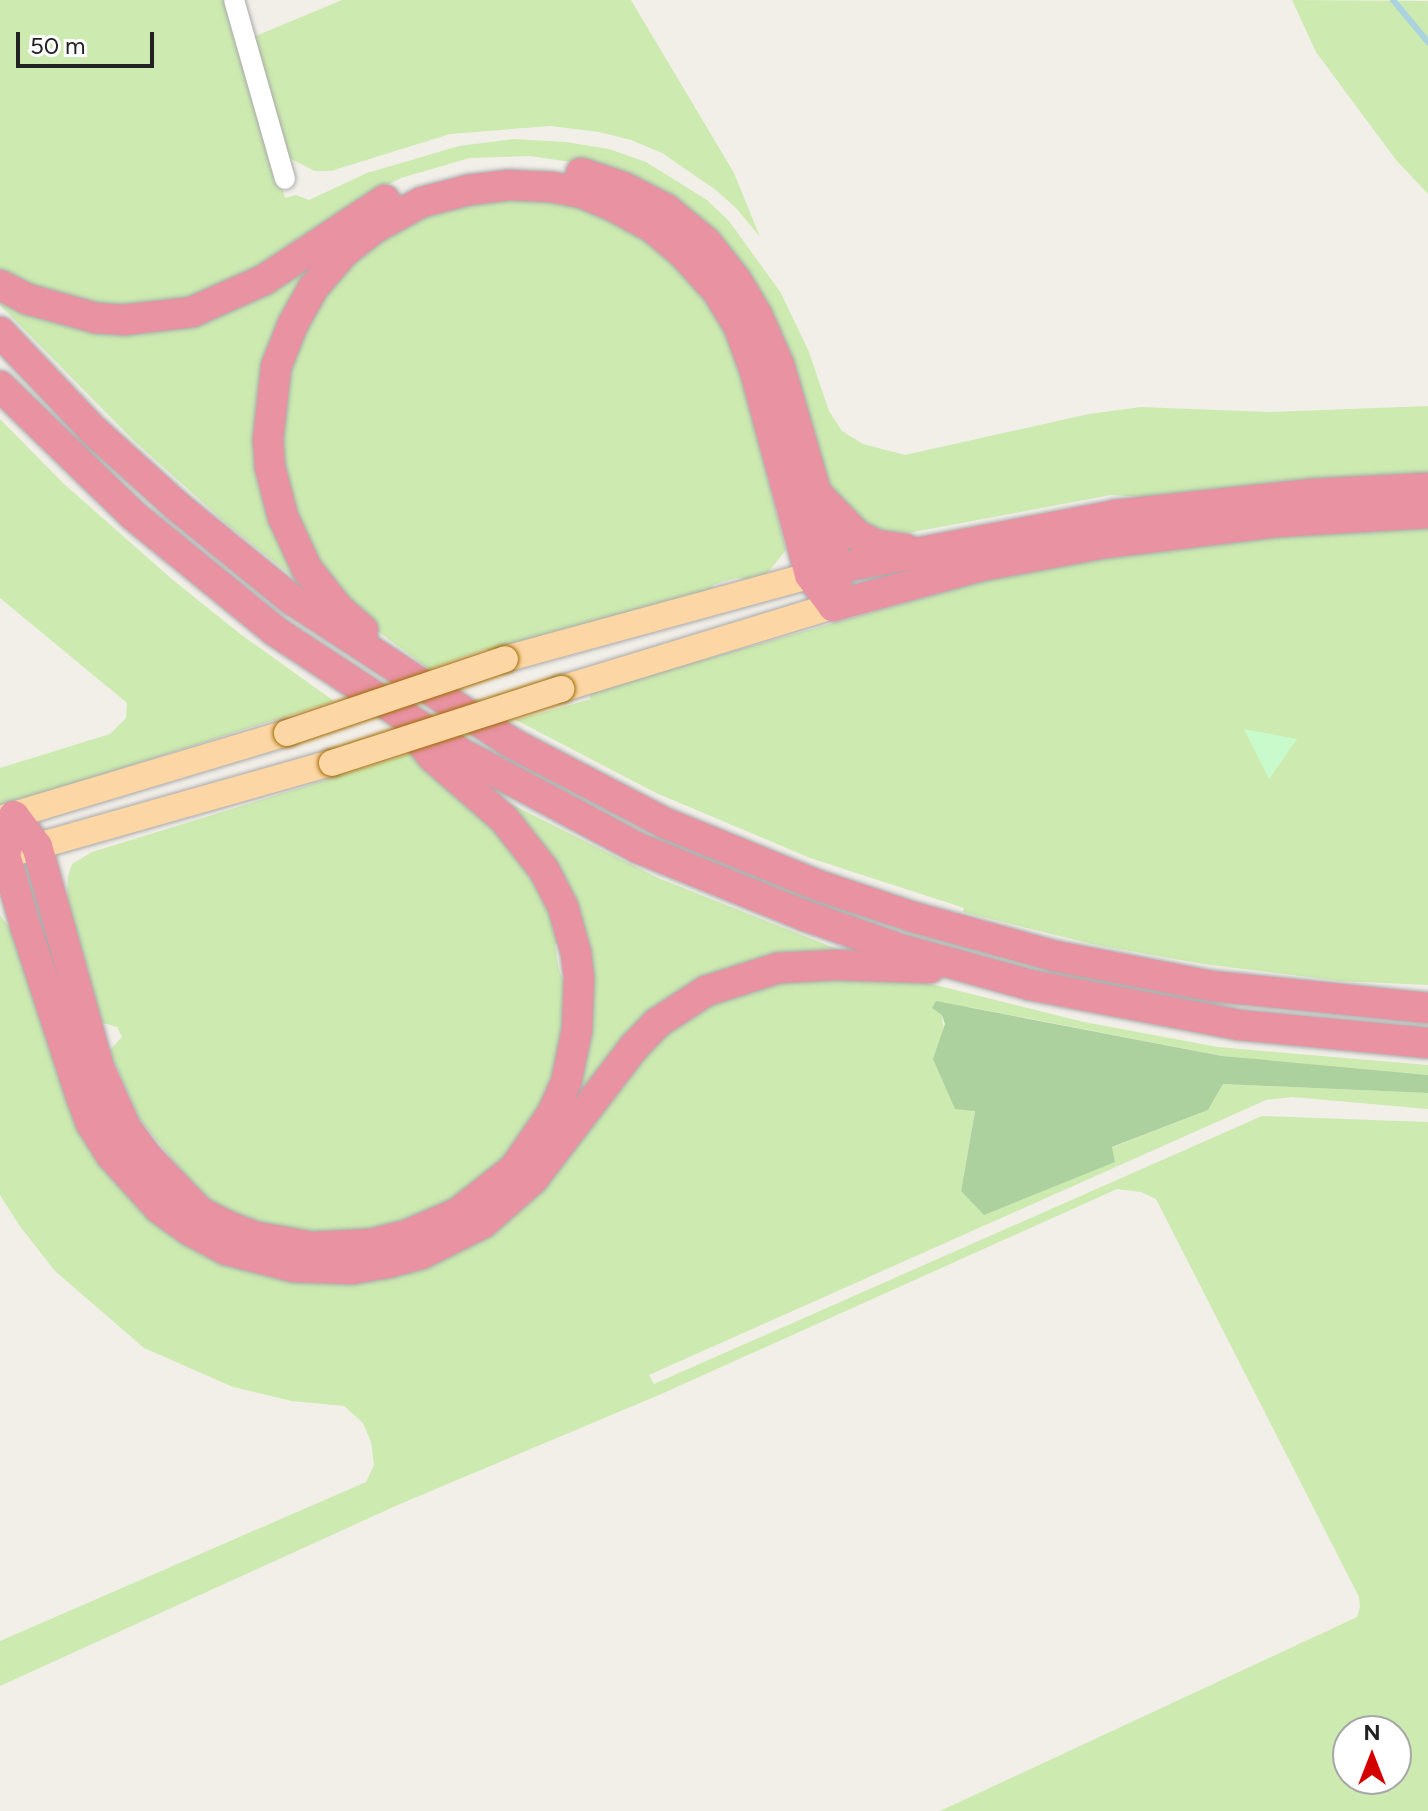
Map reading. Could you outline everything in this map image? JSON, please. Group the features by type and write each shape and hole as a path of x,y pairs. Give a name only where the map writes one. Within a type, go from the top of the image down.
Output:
{"highway":[{"path":"0,285 27,299 96,318 123,320 192,312 264,280 365,210 405,188 442,175 531,164 574,171 623,187 666,209 706,242 736,280 779,365 818,496 824,572"},
{"path":"386,664 369,635 338,608 293,545 270,467 271,392 276,367 293,324 313,288 344,252 399,213 468,190 531,185 582,193 652,227 702,273 739,327 833,606 981,566 1105,543 1276,522 1428,513"},
{"path":"0,332 94,431 177,506 291,599 386,664 510,742 665,823 750,860 913,917 1133,973 1294,997 1428,1008"},
{"path":"0,386 133,515 275,631 397,713 496,773 638,848 803,915 964,968 1178,1016 1341,1037 1428,1043"},
{"path":"824,572 917,551 1115,515 1213,503 1428,488"},
{"path":"818,496 857,535 877,545 917,551"},
{"path":"7,818 37,846 99,1068 126,1128 148,1158 200,1212 256,1237 312,1247 343,1248 407,1235 458,1213 486,1194 514,1169 536,1140 561,1093 572,1058 579,978 563,907 544,870 504,819 433,757 397,713"},
{"path":"7,818 3,855 91,1123 132,1181 159,1208 227,1250 260,1261 322,1270 387,1263 421,1254 483,1223 533,1179 634,1047 668,1014 706,991 753,973 808,965 964,968"},
{"path":"0,903 26,928"}],"main road":[{"path":"7,818 287,733 505,659 824,572"},
{"path":"3,855 332,763 833,606"}],"street":[{"path":"234,0 285,179"}],"green space":[{"path":"0,0 228,0 285,198 296,195 309,200 367,173 459,146 513,139 566,142 609,149 646,162 707,200 729,221 781,293 809,352 829,411 842,431 863,444 905,455 1089,414 1141,407 1270,412 1428,406 1428,477 1145,497 1111,495 908,533 872,532 828,490 787,362 577,163 530,156 470,158 401,178 371,193 285,256 174,306 93,308 0,274"},
{"path":"342,0 631,0 734,173 760,237 716,190 662,153 631,140 599,132 550,126 450,134 331,171 315,171 285,156 251,38"},
{"path":"1292,0 1428,1 1428,194 1396,160 1316,52"},
{"path":"510,193 613,213 677,260 721,318 739,366 786,550 765,576 750,580 736,578 713,585 710,594 568,628 492,652 485,649 429,669 368,624 332,591 282,490 279,392 322,291 404,219"},
{"path":"328,245 262,391 307,588 228,525 134,441 0,305 0,296 125,328"},
{"path":"0,419 63,483 173,580 239,633 334,701 0,807 0,768 110,734 126,718 127,703 0,598"},
{"path":"1428,525 1428,985 1341,981 1203,964 1096,945 963,912 964,908 810,858 656,793 516,720 591,699 588,692 1000,576 1174,543"},
{"path":"1244,729 1297,739 1269,779"},
{"path":"410,754 448,780 517,845 565,942 555,944 559,970 568,994 555,1073 541,1105 504,1160 447,1204 396,1226 301,1238 208,1204 139,1118 109,1051 122,1037 117,1027 100,1022 67,900 68,876 72,864 92,852"},
{"path":"503,800 658,878 845,952 701,983 555,1132 587,990"},
{"path":"0,915 16,937 113,1174 358,1276 611,1087 685,1013 780,976 923,982 1084,1022 1218,1047 1428,1065 1428,1075 1341,1069 1222,1056 969,1007 942,1015 944,1032 933,1059 975,1110 961,1191 1115,1162 1111,1148 1208,1110 1223,1084 1428,1093 1428,1109 1292,1097 1266,1100 649,1375 654,1384 1262,1116 1428,1122 1428,1811 940,1811 1357,1617 1359,1597 1156,1199 1141,1192 1117,1189 659,1395 400,1504 0,1686 0,1641 366,1482 374,1465 371,1442 363,1423 344,1406 292,1401 233,1387 144,1348 55,1271 0,1195"},
{"path":"936,1001 1222,1056 1428,1075 1428,1093 1223,1084 1208,1110 1112,1147 1115,1162 984,1215 961,1191 975,1111 955,1109 933,1059 945,1024 942,1015 932,1008"}],"waterway":[{"path":"1393,0 1428,42"}]}
